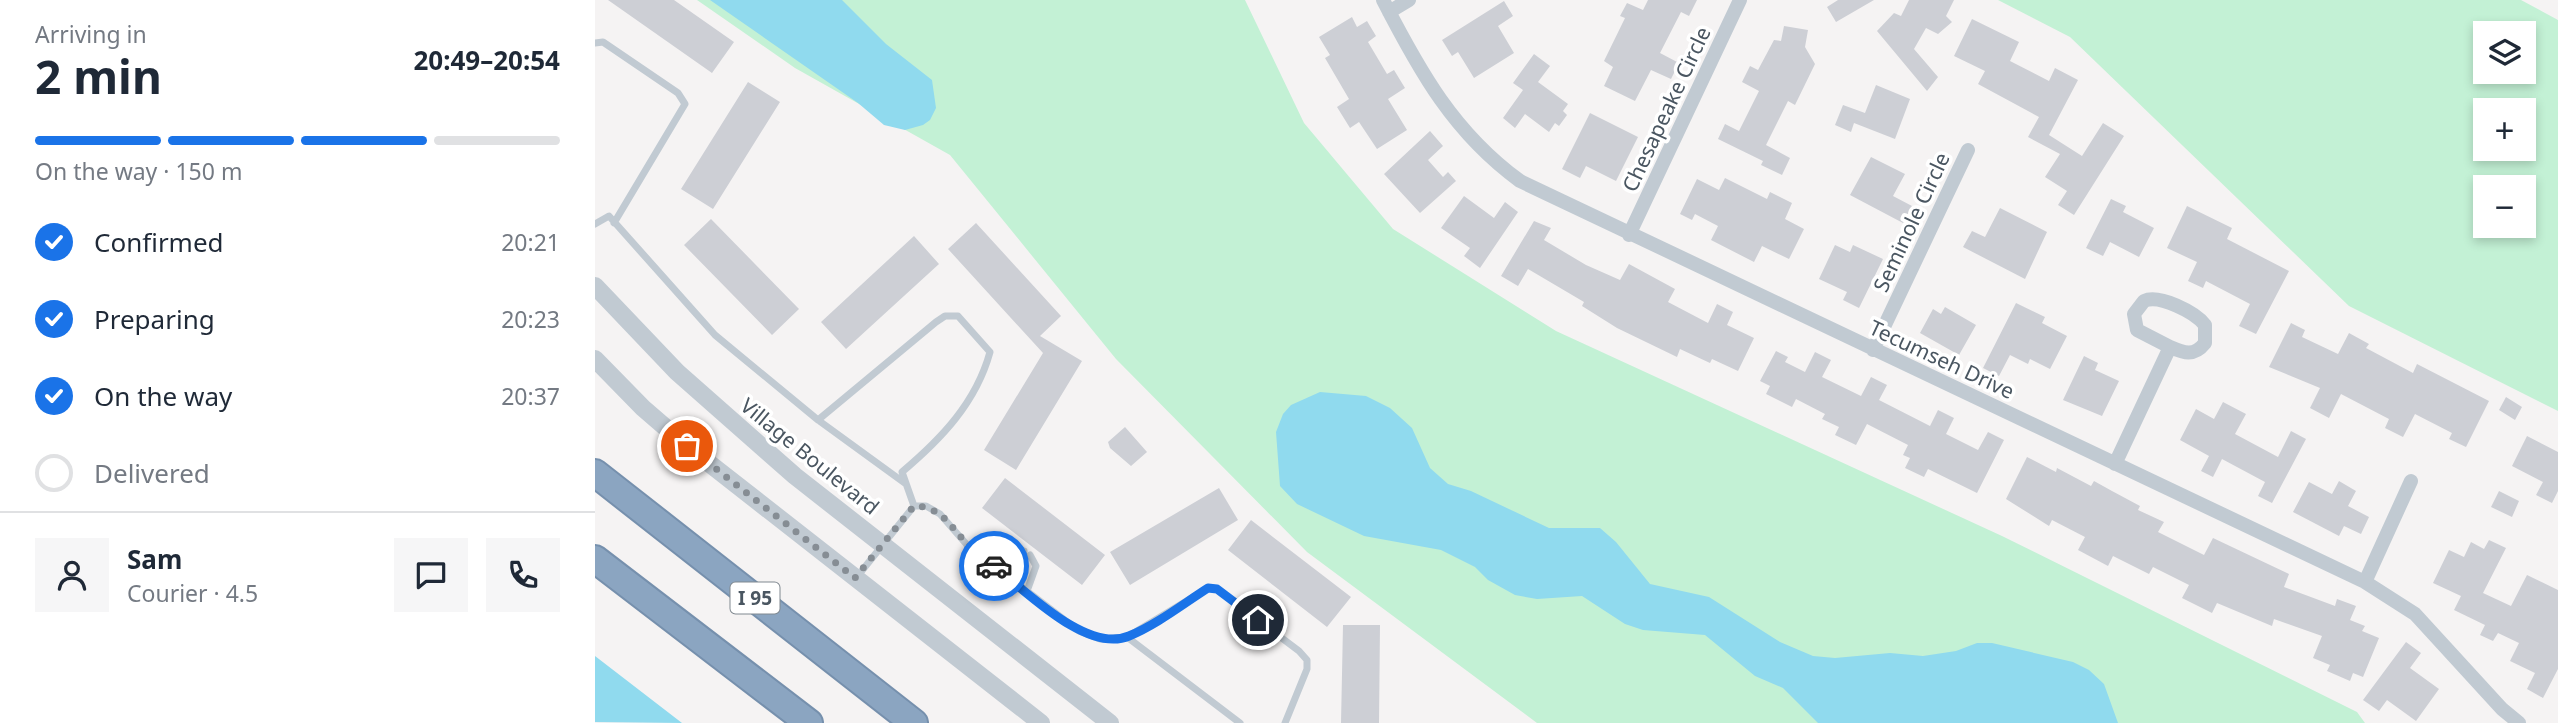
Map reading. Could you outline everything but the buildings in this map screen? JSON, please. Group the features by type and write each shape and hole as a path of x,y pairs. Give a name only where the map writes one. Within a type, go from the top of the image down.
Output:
{"highway":[{"name":"I 95","path":"595,473 914,723"},
{"path":"595,559 810,723"}],"street":[{"path":"1386,6 1409,0"},
{"name":"Chesapeake Circle","path":"1629,235 1740,0"},
{"name":"Tecumseh Drive","path":"1386,6 1441,104 1477,147 1540,192 2365,582 2414,614 2501,709 2519,723"},
{"name":"Seminole Circle","path":"1873,350 1968,150"},
{"name":"Village Boulevard","path":"595,286 630,326 718,411 882,545 1110,723"},
{"path":"2160,300 2197,317 2204,325 2205,343 2195,352 2188,354 2170,347 2137,330 2134,314 2144,301 2160,300"},
{"path":"2115,464 2170,347"},
{"path":"595,359 643,408 687,446 1041,723"},
{"path":"2365,582 2411,481"}],"lane":[{"path":"595,43 603,42 668,86 678,93 685,104 614,223"},
{"path":"595,211 604,219"},
{"path":"595,224 608,216 715,335 818,420 906,484"},
{"path":"818,420 945,316 958,316 990,352 986,365 954,423 939,442 902,472 914,506"},
{"path":"855,578 914,506"},
{"path":"914,506 926,506 940,514 968,546 1079,631 1100,639 1127,637 1208,588 1217,589 1299,651 1307,660 1307,670 1285,723"},
{"path":"992,564 1011,549 1027,553 1036,566 1027,591"},
{"path":"1127,637 1240,723"}],"green space":[{"path":"697,0 1245,0 1304,123 1393,229 1556,331 2002,536 2357,712 2365,723 1537,723 1307,552 1116,359 950,155 795,68"},
{"path":"1998,0 2521,0 2558,20 2558,411 2349,306 2070,37"}],"water":[{"path":"710,0 842,0 886,44 932,80 936,108 930,120 905,130 884,125 858,103"},
{"path":"1320,392 1366,396 1390,408 1412,428 1430,468 1448,484 1471,491 1549,528 1600,528 1616,542 1650,584 1709,597 1780,642 1813,656 1835,658 1890,653 1923,656 1956,651 1977,643 1992,643 2073,662 2089,670 2104,684 2118,723 1818,723 1783,688 1755,676 1705,635 1643,630 1625,624 1582,596 1537,599 1515,595 1488,580 1475,567 1441,550 1364,536 1297,504 1280,486 1276,432 1283,414 1291,405"},
{"path":"595,656 682,723 595,722"}],"way so far":[{"path":"687,446 855,578 914,506 926,506 940,514 968,546 994,566"}],"route":[{"path":"994,566 1079,631 1100,639 1127,637 1208,588 1217,589 1258,620"}]}
